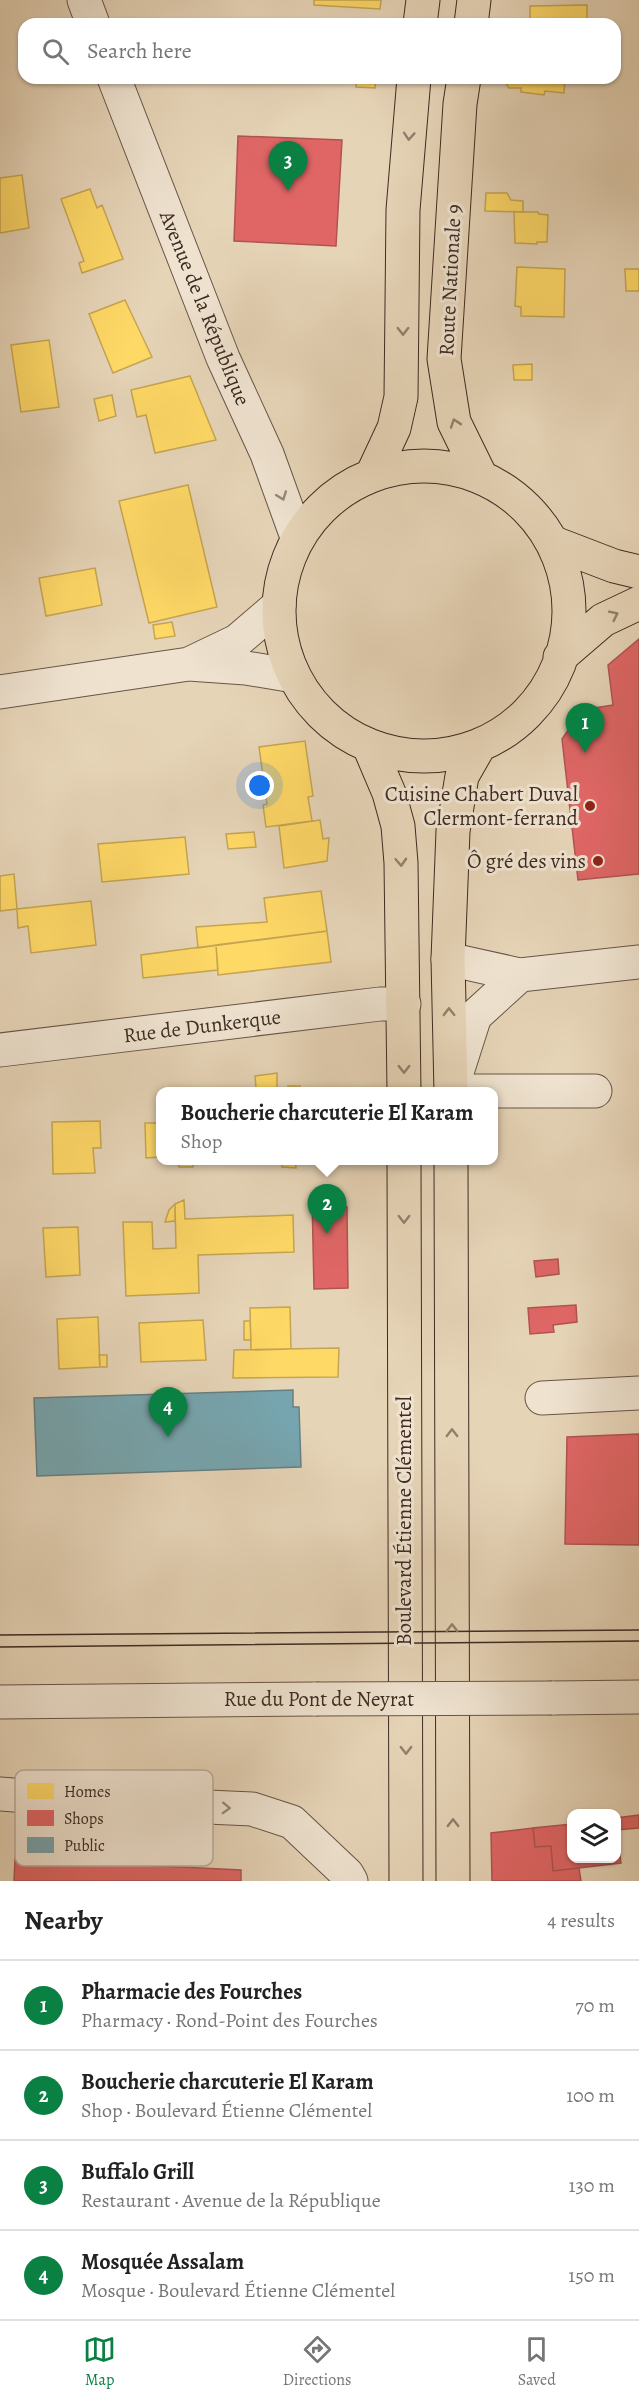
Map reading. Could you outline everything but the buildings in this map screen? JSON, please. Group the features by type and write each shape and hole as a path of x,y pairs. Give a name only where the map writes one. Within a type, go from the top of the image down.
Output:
{"main road":[{"path":"421,18 423,0"},
{"path":"472,18 474,0"},
{"path":"373,473 394,428 401,397 403,210 414,84"},
{"name":"Route Nationale 9","path":"463,84 444,359 454,422 480,475"},
{"path":"409,467 441,467 480,475 510,493 539,522 554,543 564,567 569,593 569,625 550,684 531,711 505,733 478,748 429,758 400,756 369,746 318,712 294,676 285,655 280,637 279,605 288,562 297,537 312,517 328,503 373,473 409,467"},
{"path":"554,543 614,566 639,572"},
{"path":"560,657 603,620 639,603"},
{"path":"369,746 389,793 398,826 401,863 404,1087"},
{"path":"451,1087 448,959 453,831 462,776 478,748"},
{"name":"Boulevard Étienne Clémentel","path":"404,1165 406,1881"},
{"path":"452,1165 453,1881"}],"street":[{"path":"84,0 91,18"},
{"path":"473,18 480,0"},
{"name":"Avenue de la République","path":"116,84 223,358 267,454 297,537"},
{"path":"189,664 237,641 279,605"},
{"path":"0,692 189,664 246,668 294,676"},
{"path":"448,959 520,975 639,962"},
{"path":"452,1087 475,1016 520,975"},
{"name":"Rue de Dunkerque","path":"0,1050 380,1004 404,1004"},
{"path":"498,1091 595,1091"},
{"path":"542,1398 639,1393"},
{"name":"Rue du Pont de Neyrat","path":"0,1702 639,1697"},
{"path":"0,1794 15,1795"},
{"path":"213,1807 252,1809 291,1822 351,1881"}],"tram line":[{"path":"0,1635 639,1630"},
{"path":"0,1647 639,1641"}],"place":[{"name":"Buffalo Grill","path":"288,191"},
{"name":"Pharmacie des Fourches","path":"585,753"},
{"name":"Cuisine Chabert Duval Clermont-ferrand","path":"590,806"},
{"name":"Ô gré des vins","path":"598,861"},
{"name":"Boucherie charcuterie El Karam","path":"327,1234"},
{"name":"Mosquée Assalam","path":"168,1437"}]}
